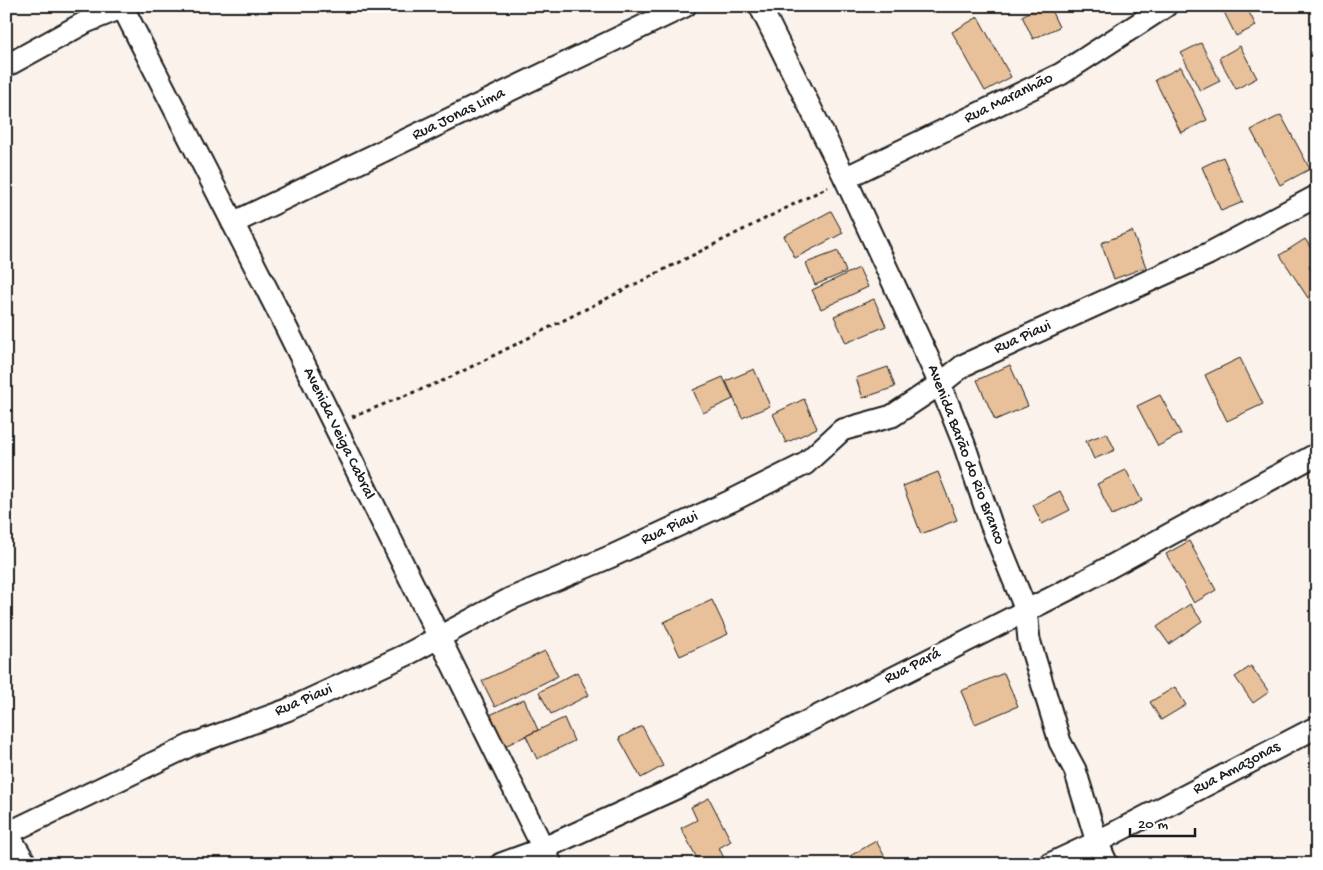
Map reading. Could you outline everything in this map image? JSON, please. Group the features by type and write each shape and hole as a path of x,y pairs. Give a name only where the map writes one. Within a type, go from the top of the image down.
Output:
{"street":[{"name":"Rua Jonas Lima","path":"233,223 685,6"},
{"name":"Avenida Barão do Rio Branco","path":"760,6 845,178 940,384 964,444 991,524 1026,610 1030,640 1060,742 1075,770 1097,842 1107,864"},
{"name":"Rua Maranhão","path":"845,178 1061,74 1166,6"},
{"name":"Avenida Veiga Cabral","path":"123,7 233,223 547,856"},
{"path":"6,66 86,22 123,7"},
{"name":"Rua Piaui","path":"7,833 190,745 286,710 406,655 438,636 510,599 612,556 730,501 805,464 842,430 892,416 940,384 964,365 1208,254 1317,196"},
{"name":"Rua Pará","path":"500,864 547,856 676,788 1026,610 1317,454"},
{"name":"Rua Amazonas","path":"1050,864 1097,842 1317,727"},
{"path":"7,833 26,864"}],"path":[{"path":"333,425 447,379 845,178"}],"building":[{"path":"1040,6 1049,6 1059,27 1033,39 1022,16"},
{"path":"1221,6 1246,6 1256,26 1236,36"},
{"path":"978,17 1011,77 985,91 952,32"},
{"path":"1201,43 1220,81 1200,91 1181,53"},
{"path":"1240,46 1257,78 1236,89 1219,58"},
{"path":"1181,67 1207,120 1181,133 1155,80"},
{"path":"1281,115 1310,169 1280,185 1251,130"},
{"path":"1223,157 1243,202 1221,211 1202,167"},
{"path":"831,211 843,233 795,258 784,236"},
{"path":"1132,231 1146,267 1114,279 1101,243"},
{"path":"1305,239 1317,257 1317,262 1309,267 1317,280 1317,292 1308,298 1280,255"},
{"path":"838,251 846,272 815,285 806,263"},
{"path":"859,268 868,287 821,309 812,290"},
{"path":"874,299 886,326 846,343 834,316"},
{"path":"1240,358 1263,404 1227,421 1205,375"},
{"path":"1010,365 1028,406 995,420 977,380"},
{"path":"888,367 895,387 863,398 856,378"},
{"path":"754,369 770,406 742,418 726,381"},
{"path":"723,377 733,399 703,413 693,390"},
{"path":"1160,395 1181,434 1158,446 1137,406"},
{"path":"804,399 817,428 786,443 773,414"},
{"path":"1107,433 1115,450 1094,459 1086,441"},
{"path":"1126,470 1142,501 1112,515 1097,484"},
{"path":"938,472 957,520 921,534 903,486"},
{"path":"1060,491 1070,510 1042,524 1033,505"},
{"path":"1189,541 1216,590 1194,603 1166,554"},
{"path":"712,600 728,634 680,656 664,622"},
{"path":"1190,604 1202,621 1169,644 1157,627"},
{"path":"545,651 558,676 495,707 482,681"},
{"path":"1251,666 1269,692 1253,703 1235,677"},
{"path":"577,672 589,695 551,714 539,692"},
{"path":"1004,673 1018,706 975,724 961,691"},
{"path":"1175,687 1186,705 1161,720 1150,702"},
{"path":"524,699 538,730 505,746 490,715"},
{"path":"564,718 574,741 537,759 526,736"},
{"path":"642,726 663,766 641,778 619,738"},
{"path":"709,798 731,841 719,848 724,858 713,864 700,864 681,828 697,820 691,807"},
{"path":"876,841 889,864 855,864 850,856"}]}
